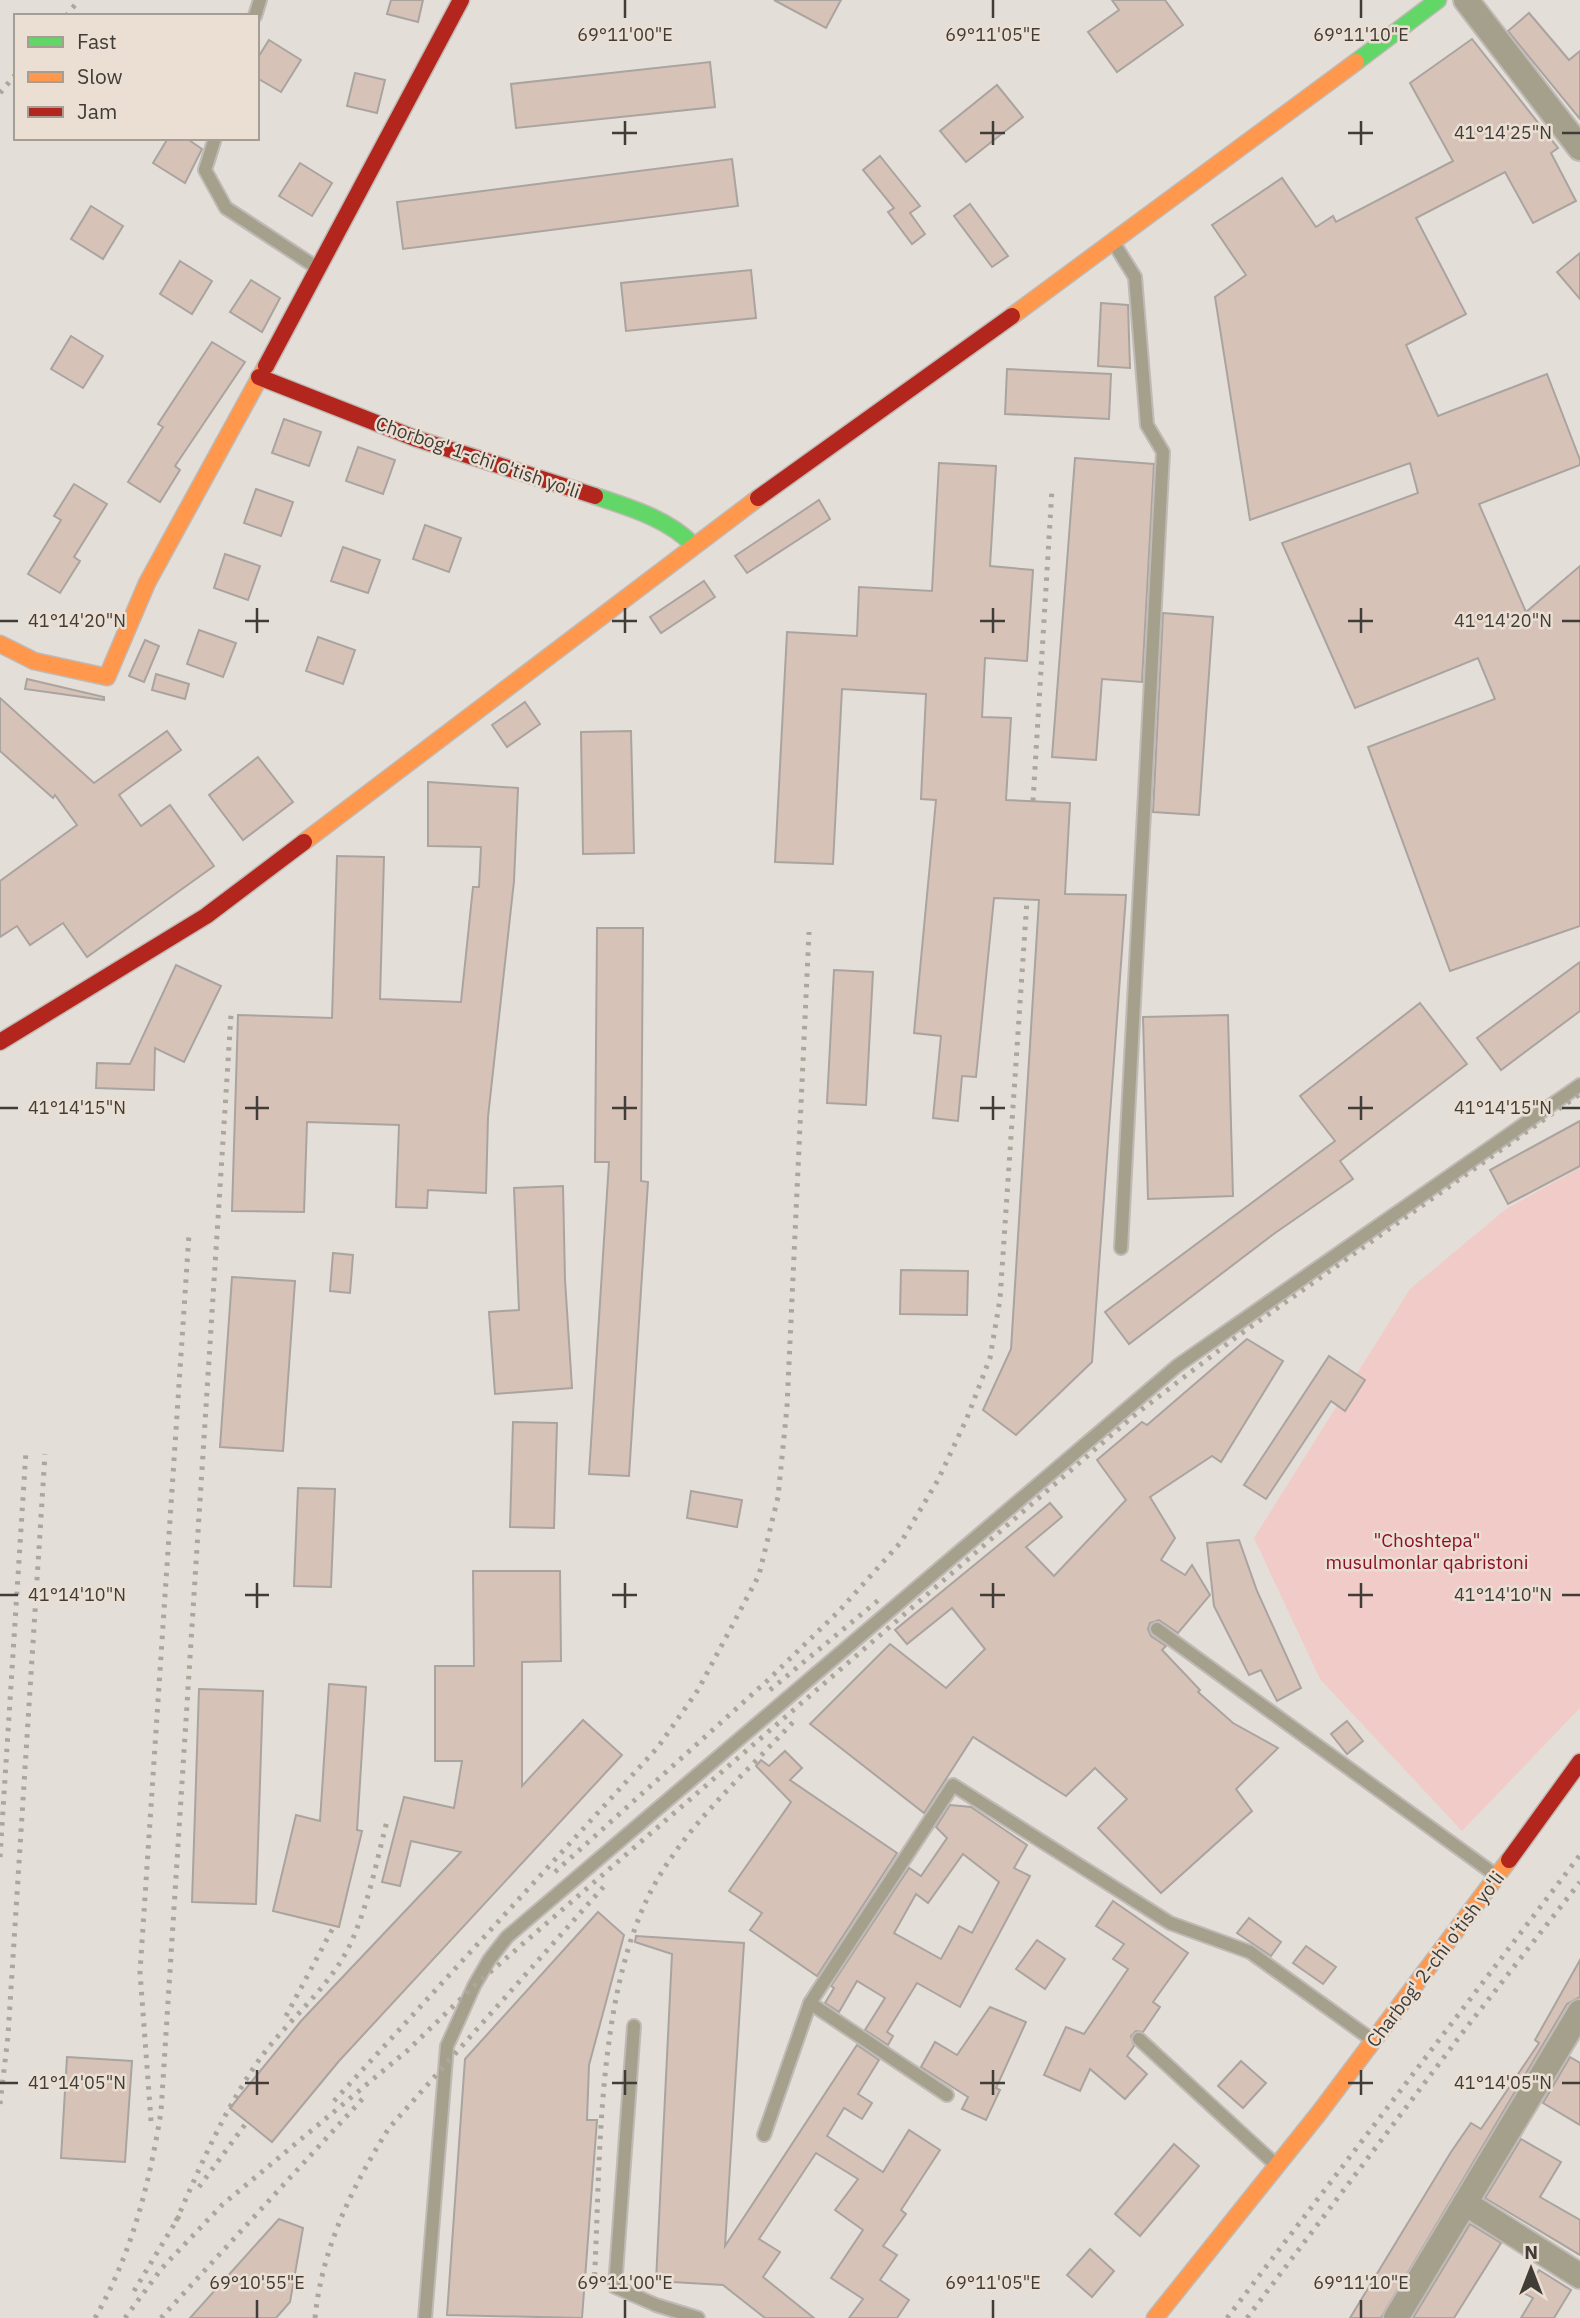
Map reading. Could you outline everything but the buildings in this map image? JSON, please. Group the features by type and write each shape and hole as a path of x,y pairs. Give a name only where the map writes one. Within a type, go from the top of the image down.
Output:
{"street":[{"path":"0,644 5,649 35,659 107,677 147,583 319,269 461,0"},
{"path":"0,1042 206,916 693,545 1114,243 1438,0"},
{"path":"1466,0 1580,148"},
{"name":"Chorbog' 1-chi o'tish yo'li","path":"259,377 417,439 630,507 682,533 693,545"},
{"name":"Charbog' 2-chi o'tish yo'li","path":"1156,2318 1278,2167 1498,1877 1580,1762"},
{"path":"1396,2318 1580,2012"},
{"path":"1465,2203 1580,2276"}],"lane":[{"path":"214,140 205,170 226,208 319,269"},
{"path":"1114,243 1135,277 1147,425 1163,452 1121,1248"},
{"path":"425,2318 447,2046 474,1986 507,1937 1177,1366 1580,1085"},
{"path":"1157,1629 1498,1877"},
{"path":"764,2135 810,2003 953,1785 1170,1923 1250,1952 1373,2041"},
{"path":"810,2003 947,2095"},
{"path":"634,2026 615,2287 656,2305 698,2318"},
{"path":"1139,2039 1278,2167"}],"green space":[{"name":"\"Choshtepa\" musulmonlar qabristoni","path":"1580,1168 1580,1708 1462,1831 1320,1679 1254,1538 1410,1289 1506,1209"}],"railway":[{"path":"68,14 79,0"},
{"path":"0,93 14,76"},
{"path":"1033,801 1052,489"},
{"path":"555,1872 767,1681 839,1611 901,1542 938,1480 967,1418 990,1358 1000,1299 1027,900"},
{"path":"334,2101 658,1747 698,1690 759,1575 778,1497 787,1407 809,932"},
{"path":"95,2318 129,2244 145,2192 161,2112 231,1015"},
{"path":"125,2318 162,2268 222,2205 408,2050 474,1986 1136,1414 1235,1338 1580,1094"},
{"path":"151,2121 140,1972 189,1234"},
{"path":"0,1857 26,1451"},
{"path":"0,2104 8,2036 45,1454"},
{"path":"770,1690 881,1598"},
{"path":"594,2286 604,2083 610,2031 633,1933 652,1889 682,1843 718,1800 795,1720"},
{"path":"176,2221 214,2138 246,2079 271,2045 334,1972 353,1938 364,1910 387,1821"},
{"path":"1227,2318 1580,1855"},
{"path":"1247,2318 1580,1882"},
{"path":"315,2318 324,2267 341,2219 389,2128 606,1884"},
{"path":"286,2016 334,1926"},
{"path":"161,2318 367,2094"},
{"path":"199,2187 247,2122"},
{"path":"134,2291 181,2213"}],"traffic: fast":[{"path":"1356,62 1438,0"},
{"path":"595,496 660,521 693,545"}],"traffic: slow":[{"path":"1012,316 1356,62"},
{"path":"0,644 34,661 107,677 147,583 266,366"},
{"path":"304,842 758,498"},
{"path":"1155,2318 1319,2113 1509,1860"}],"traffic: jam":[{"path":"266,366 461,0"},
{"path":"758,498 1012,316"},
{"path":"259,377 417,439 595,496"},
{"path":"0,1042 206,916 304,842"},
{"path":"1509,1860 1580,1762"}]}
